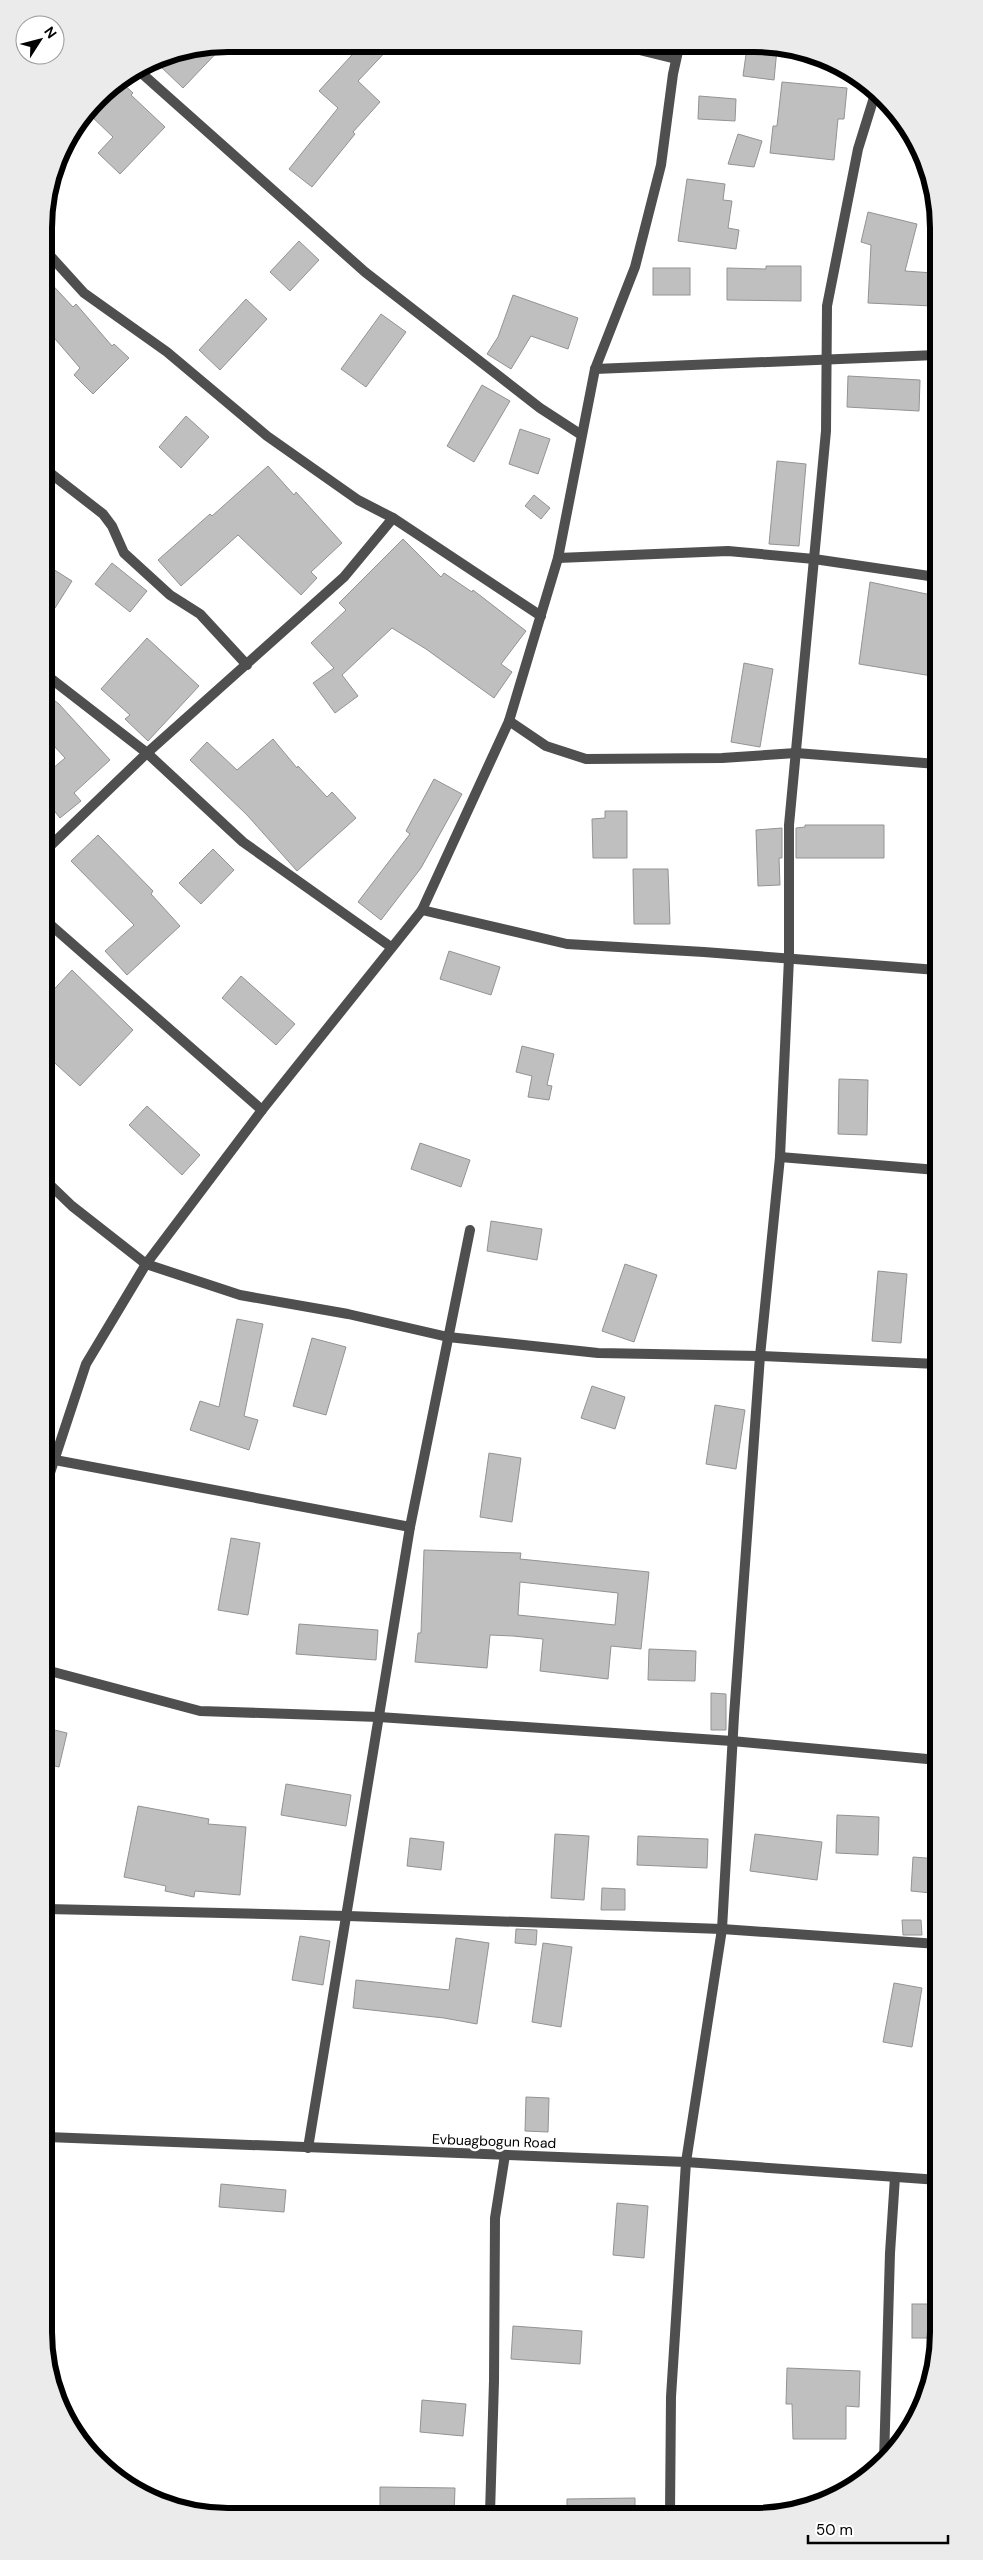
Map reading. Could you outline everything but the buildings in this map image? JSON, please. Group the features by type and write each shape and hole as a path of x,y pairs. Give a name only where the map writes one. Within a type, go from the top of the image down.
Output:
{"street":[{"path":"648,52 676,59"},
{"path":"52,1467 86,1364 146,1264 262,1110 422,910 509,722 558,558 580,434 595,369 635,267 661,165 678,52"},
{"path":"143,74 365,272 540,408 580,434"},
{"path":"670,2508 671,2397 686,2162 722,1929 732,1741 760,1356 780,1157 789,958 789,825 826,431 827,306 858,150 874,99"},
{"path":"53,259 84,293 167,352 267,436 358,500 393,518 541,616"},
{"path":"595,369 930,355"},
{"path":"53,476 103,514 124,553 170,594 200,614 247,665"},
{"path":"53,844 147,753 344,577 393,518"},
{"path":"558,558 728,551 814,558 930,576"},
{"path":"53,680 147,753 243,842 391,947"},
{"path":"509,722 546,746 586,759 722,758 796,753 930,764"},
{"path":"422,910 567,944 789,958 930,969"},
{"path":"53,927 262,1110"},
{"path":"780,1157 930,1169"},
{"path":"53,1187 72,1206 146,1264 240,1295 348,1314 448,1337 598,1353 760,1356 930,1364"},
{"path":"308,2148 348,1916 410,1527 470,1230"},
{"path":"55,1460 410,1527"},
{"path":"52,1672 200,1711 380,1717 732,1741 930,1759"},
{"path":"52,1909 348,1916 722,1929 930,1943"},
{"name":"Evbuagbogun Road","path":"52,2137 686,2162 930,2179"},
{"path":"490,2508 495,2218 505,2155"},
{"path":"884,2451 890,2254 895,2177"}]}
